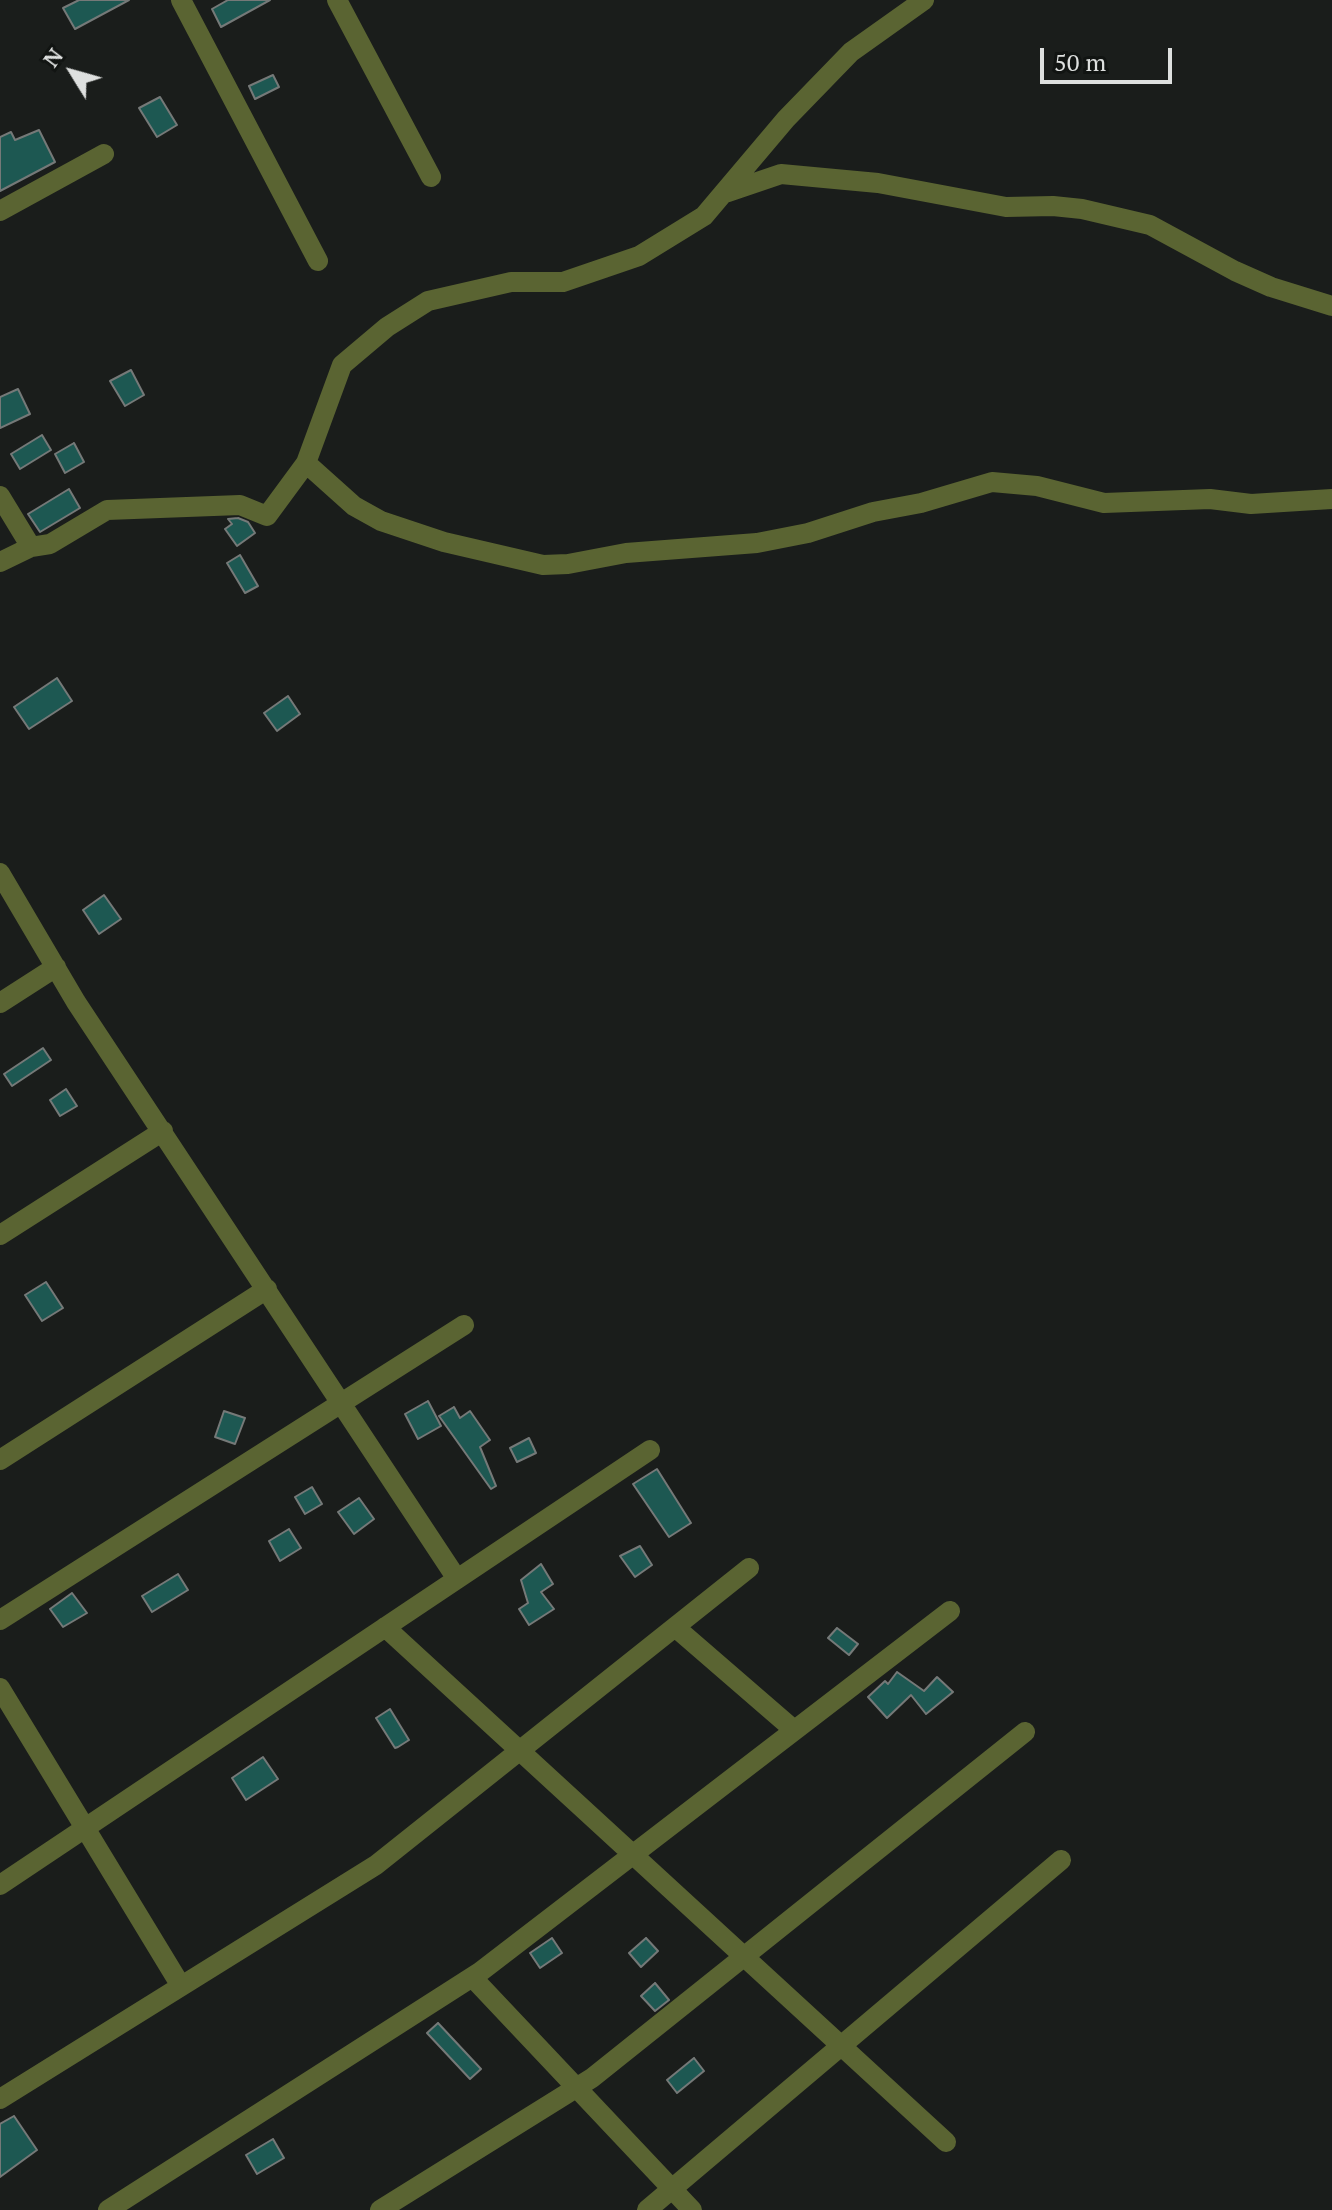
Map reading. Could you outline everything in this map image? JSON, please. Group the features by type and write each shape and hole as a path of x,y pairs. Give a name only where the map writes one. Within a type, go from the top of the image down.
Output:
{"street":[{"path":"181,0 318,261"},
{"path":"337,0 431,177"},
{"path":"0,562 31,547 50,544 107,510 240,505 267,516 306,463 342,365 387,327 428,301 511,282 563,282 639,256 704,216 786,119 851,52 924,0"},
{"path":"0,211 104,154"},
{"path":"724,194 781,174 878,183 1006,207 1082,209 1150,225 1235,271 1271,287 1332,306"},
{"path":"306,463 354,506 381,521 444,542 543,565 592,561 626,553 757,543 808,533 873,512 921,503 992,482 1037,486 1104,503 1210,499 1251,504 1332,499"},
{"path":"0,496 31,547"},
{"path":"0,873 56,967 457,1579"},
{"path":"0,1003 56,967"},
{"path":"0,1235 163,1131"},
{"path":"0,1460 267,1289"},
{"path":"0,1620 464,1325"},
{"path":"0,1885 650,1450"},
{"path":"0,2099 376,1865 749,1568"},
{"path":"108,2210 472,1977 950,1611"},
{"path":"385,1627 946,2142"},
{"path":"675,1627 794,1730"},
{"path":"0,1688 181,1986"},
{"path":"380,2210 576,2088 1025,1732"},
{"path":"647,2210 1061,1860"},
{"path":"472,1977 692,2210"}],"building":[{"path":"79,0 129,0 75,29 63,8"},
{"path":"228,0 270,0 221,27 212,9"},
{"path":"273,75 279,87 255,99 249,86"},
{"path":"160,97 177,125 157,137 139,108"},
{"path":"39,130 55,162 0,191 0,137 11,132 15,140"},
{"path":"131,370 144,395 125,406 110,381"},
{"path":"18,389 30,414 0,428 0,397"},
{"path":"42,435 51,450 20,469 11,454"},
{"path":"74,443 84,462 65,473 55,454"},
{"path":"69,489 80,508 40,532 28,514"},
{"path":"238,518 248,522 255,533 237,546 225,529 232,524 228,519"},
{"path":"240,555 258,586 245,593 227,563"},
{"path":"57,678 72,701 29,729 14,707"},
{"path":"288,696 300,714 277,731 264,713"},
{"path":"104,895 121,919 99,934 83,910"},
{"path":"43,1048 51,1060 12,1086 4,1074"},
{"path":"66,1089 77,1106 60,1116 50,1100"},
{"path":"46,1282 63,1308 42,1321 25,1295"},
{"path":"428,1401 441,1426 418,1439 405,1414"},
{"path":"454,1407 460,1418 470,1411 490,1440 480,1447 496,1486 491,1489 439,1416"},
{"path":"224,1411 245,1418 235,1444 215,1437"},
{"path":"529,1438 536,1453 517,1462 510,1448"},
{"path":"657,1469 691,1523 669,1537 633,1484"},
{"path":"312,1487 322,1504 305,1514 295,1497"},
{"path":"359,1498 374,1519 354,1534 338,1512"},
{"path":"289,1529 301,1548 280,1561 269,1541"},
{"path":"640,1546 652,1565 635,1577 620,1556"},
{"path":"541,1564 553,1584 541,1592 554,1609 529,1625 519,1609 528,1603 521,1580"},
{"path":"178,1574 188,1590 152,1612 142,1596"},
{"path":"72,1593 87,1613 63,1627 50,1609"},
{"path":"837,1628 858,1644 849,1655 828,1638"},
{"path":"897,1672 924,1691 937,1677 953,1692 926,1714 911,1695 887,1718 868,1697 885,1681 888,1684"},
{"path":"390,1709 409,1740 395,1748 376,1718"},
{"path":"263,1757 278,1779 246,1800 232,1778"},
{"path":"552,1938 562,1953 540,1968 530,1953"},
{"path":"646,1938 658,1951 641,1967 629,1953"},
{"path":"655,1983 669,2000 655,2011 641,1996"},
{"path":"438,2023 481,2069 470,2079 427,2033"},
{"path":"694,2058 704,2071 677,2093 667,2080"},
{"path":"14,2116 37,2150 0,2177 0,2124"},
{"path":"273,2139 284,2158 257,2174 246,2155"}]}
